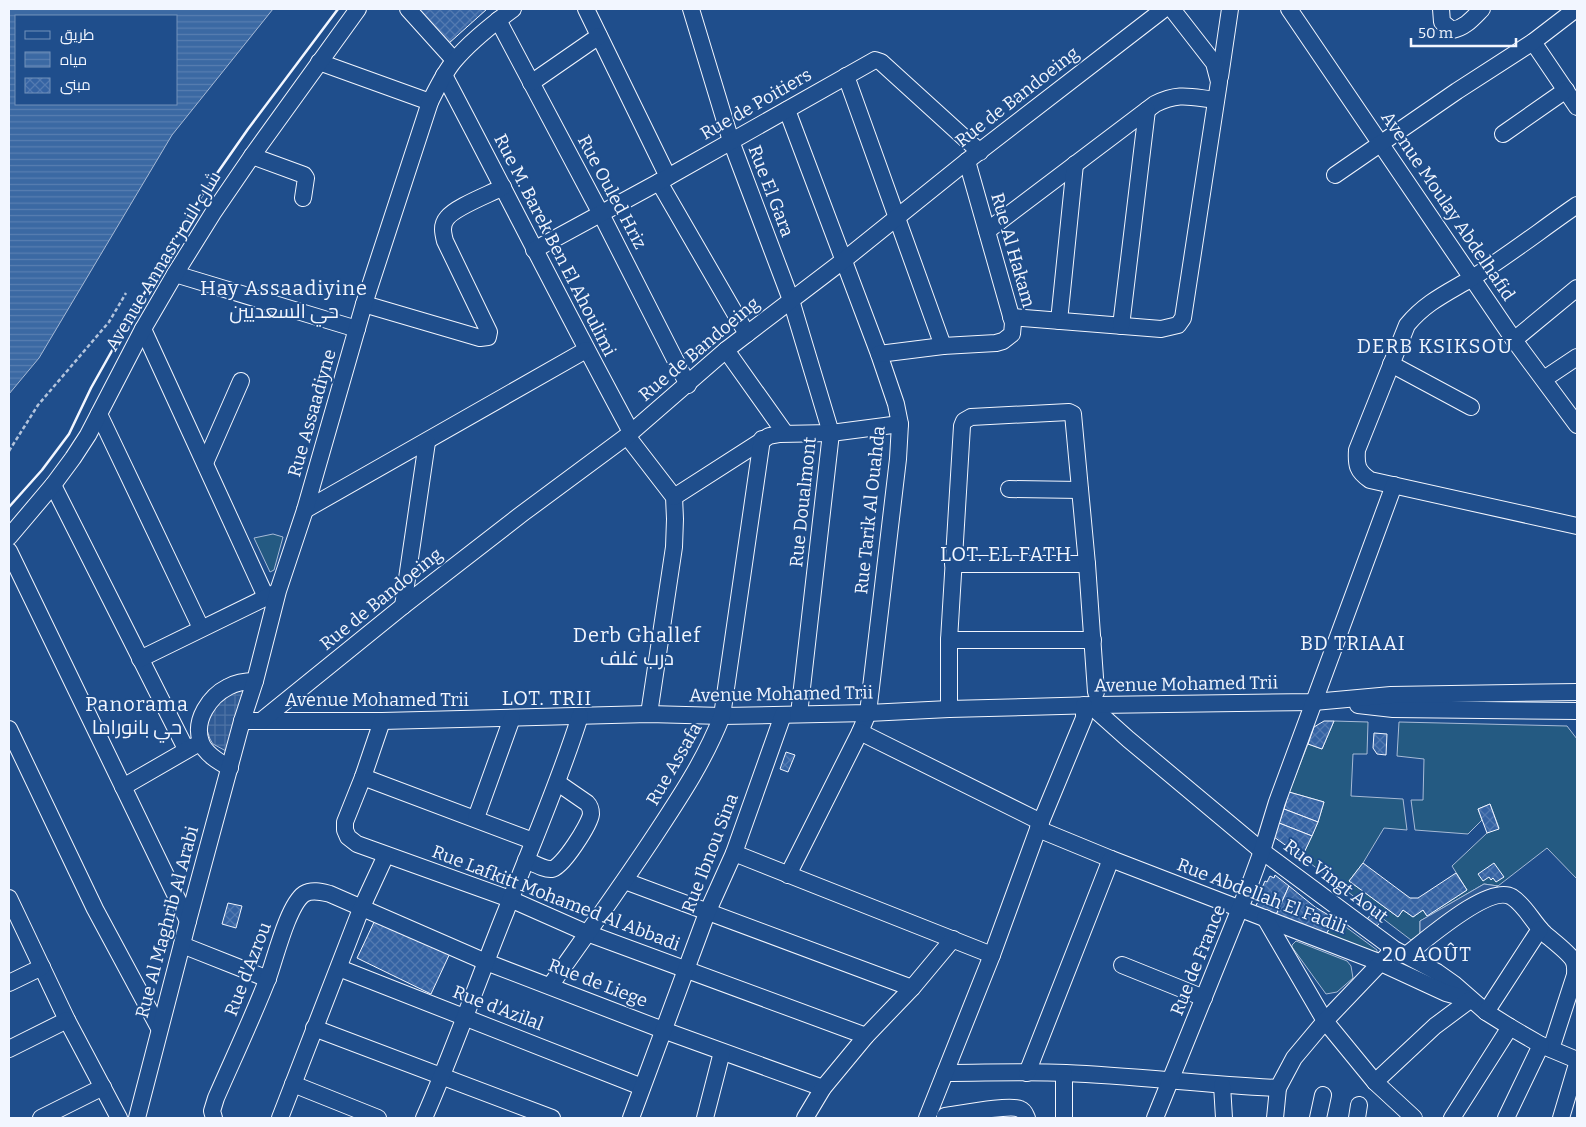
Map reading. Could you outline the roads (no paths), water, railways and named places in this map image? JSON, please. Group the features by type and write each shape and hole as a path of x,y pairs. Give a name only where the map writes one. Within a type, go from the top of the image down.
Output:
{"street":[{"name":"Avenue Annasr شارع النصر","path":"9,537 53,485 83,442 100,414 143,329 213,213 358,9"},
{"path":"408,9 454,60"},
{"name":"Rue Assaadiyne","path":"240,729 255,681 272,594 305,510 364,304 430,102 454,60 513,9"},
{"path":"586,9 664,179 747,334"},
{"name":"Rue El Gara","path":"690,9 731,142 791,300"},
{"name":"Rue de Bandoeing","path":"261,721 523,512 629,434 688,385 726,350 898,218 974,156 1164,9"},
{"path":"1172,9 1214,63 1219,82"},
{"path":"1011,317 1161,329 1178,325 1183,318 1230,9"},
{"name":"Avenue Moulay Abdelhafid","path":"1288,9 1382,144 1514,340 1577,425"},
{"path":"1441,9 1442,22 1452,30 1468,23 1482,9"},
{"path":"1335,176 1457,91 1533,42 1576,9"},
{"name":"Rue Ouled Hriz","path":"498,20 601,214 688,385"},
{"path":"531,83 599,36"},
{"path":"1533,42 1577,107"},
{"name":"Rue de Poitiers","path":"534,250 731,142 875,60 880,60 974,156"},
{"path":"320,62 430,102"},
{"name":"Rue M. Barek Ben El Ahoulimi","path":"444,75 629,434 674,497"},
{"path":"846,76 942,346"},
{"path":"1503,134 1566,90"},
{"path":"987,231 1147,110 1168,98 1179,95 1216,100"},
{"name":"Rue Tarik Al Ouahda","path":"787,110 879,354 896,404 900,424 898,459 868,713 788,875"},
{"path":"1121,326 1147,110"},
{"path":"252,156 304,175 306,181 303,198"},
{"name":"Rue Al Hakam","path":"879,354 1003,341 1012,334 1011,317 987,231 974,156"},
{"path":"1059,321 1075,164"},
{"path":"364,304 480,338 488,337 489,332 442,232 446,218 454,212 503,187"},
{"path":"1577,205 1473,278 1434,299 1417,313 1407,325 1391,364 1357,450 1356,462 1361,473 1370,480 1577,526"},
{"path":"175,274 357,329"},
{"path":"1514,340 1577,288"},
{"name":"Rue Doualmont","path":"791,300 832,433 791,714"},
{"path":"140,659 272,594 205,463 143,329"},
{"path":"305,510 586,350"},
{"path":"726,350 785,433"},
{"path":"1544,379 1577,357"},
{"path":"1391,364 1471,407"},
{"path":"205,463 241,380"},
{"path":"927,1118 1090,701 1092,640 1087,564 1074,416 1072,412 971,417 964,420 962,426 949,640 949,709"},
{"path":"100,414 201,628"},
{"path":"649,714 674,547 674,497 762,439 774,434 832,433 900,424"},
{"name":"Rue Assafa","path":"550,986 624,882 698,767 710,746 722,716 762,439"},
{"path":"403,606 427,442"},
{"path":"53,485 140,659 193,746 230,768"},
{"name":"Rue de France","path":"1155,1118 1262,850 1277,802 1318,701 1394,485"},
{"path":"1009,489 1080,490"},
{"path":"9,551 188,921"},
{"path":"953,564 1087,564"},
{"path":"949,640 1092,640"},
{"path":"123,787 193,746 200,719 207,706 217,694 229,686 243,681 255,681"},
{"name":"Avenue Mohamed Trii","path":"240,729 261,721 382,721 649,714 722,716 868,713 1090,701 1318,701 1391,695 1577,692"},
{"name":"Rue Vingt Aout","path":"1090,701 1128,738 1262,850 1400,952 1454,984 1470,1000 1510,1027 1546,1047 1577,1060"},
{"name":"Avenue Mohamed Trii","path":"1318,701 1393,709 1577,711"},
{"name":"Rue Ibnou Sina","path":"631,1118 708,913 791,714"},
{"path":"424,1118 442,1077 510,899 558,782 580,716"},
{"path":"476,818 512,718"},
{"name":"Rue Lafkitt Mohamed Al Abbadi","path":"382,721 345,822 348,838 357,844 510,899 587,933 866,1036"},
{"path":"9,729 95,909 160,1028"},
{"name":"Rue Al Maghrib Al Arabi","path":"137,1118 240,729"},
{"name":"Rue Abdellah El Fadili","path":"860,732 1040,825 1111,859 1381,963 1446,993 1470,1000"},
{"path":"363,777 533,841"},
{"path":"526,860 547,868 557,867 589,821 591,814 587,803 558,782"},
{"path":"734,853 992,955"},
{"path":"280,1118 361,909 386,855"},
{"path":"1027,1073 1111,859"},
{"path":"624,882 912,988"},
{"name":"Rue d'Azrou","path":"214,1118 212,1110 216,1098 268,979 289,919 297,903 304,894 319,892 330,894 361,909"},
{"path":"1275,1118 1278,1088 1294,1058 1325,1021 1381,963 1474,905 1498,894 1511,896 1521,904 1540,929 1573,960 1576,968 1575,975 1546,1047 1506,1118"},
{"path":"10,904 67,1020 119,1118"},
{"name":"Rue de Liege","path":"361,909 486,962 663,1030 823,1088"},
{"path":"1265,918 1325,1021 1375,1082 1414,1118"},
{"path":"1486,1012 1540,929"},
{"path":"805,1118 823,1088 866,1036 912,988 953,939"},
{"path":"182,945 268,979"},
{"path":"1122,965 1204,998"},
{"path":"9,983 42,967"},
{"name":"Rue d'Azilal","path":"339,968 642,1087"},
{"path":"1375,1082 1435,1026 1470,1000"},
{"path":"9,1049 67,1020"},
{"path":"1452,1118 1510,1027"},
{"path":"314,1028 552,1118"},
{"path":"705,1118 722,1052"},
{"path":"1561,1118 1577,1064"},
{"path":"945,1073 1064,1073 1278,1088"},
{"path":"1064,1073 1064,1118"},
{"path":"294,1084 378,1118"},
{"path":"1222,1085 1224,1118"},
{"path":"41,1118 103,1087"},
{"path":"936,1094 945,1117 1004,1108 1018,1108 1025,1112 1027,1118"},
{"path":"1318,1118 1323,1095"}],"water":[{"path":"9,9 273,9 172,135 39,358 9,394"}],"district":[{"name":"Hay Assaadiyine حي السعديين","path":"284,300"},
{"name":"DERB KSIKSOU","path":"1435,346"},
{"name":"LOT. EL FATH","path":"1006,554"},
{"name":"BD TRIAAI","path":"1353,643"},
{"name":"Derb Ghallef درب غلف","path":"637,646"},
{"name":"LOT. TRII","path":"547,698"},
{"name":"Panorama حي بانوراما","path":"137,716"},
{"name":"20 AOÛT","path":"1427,954"}]}
